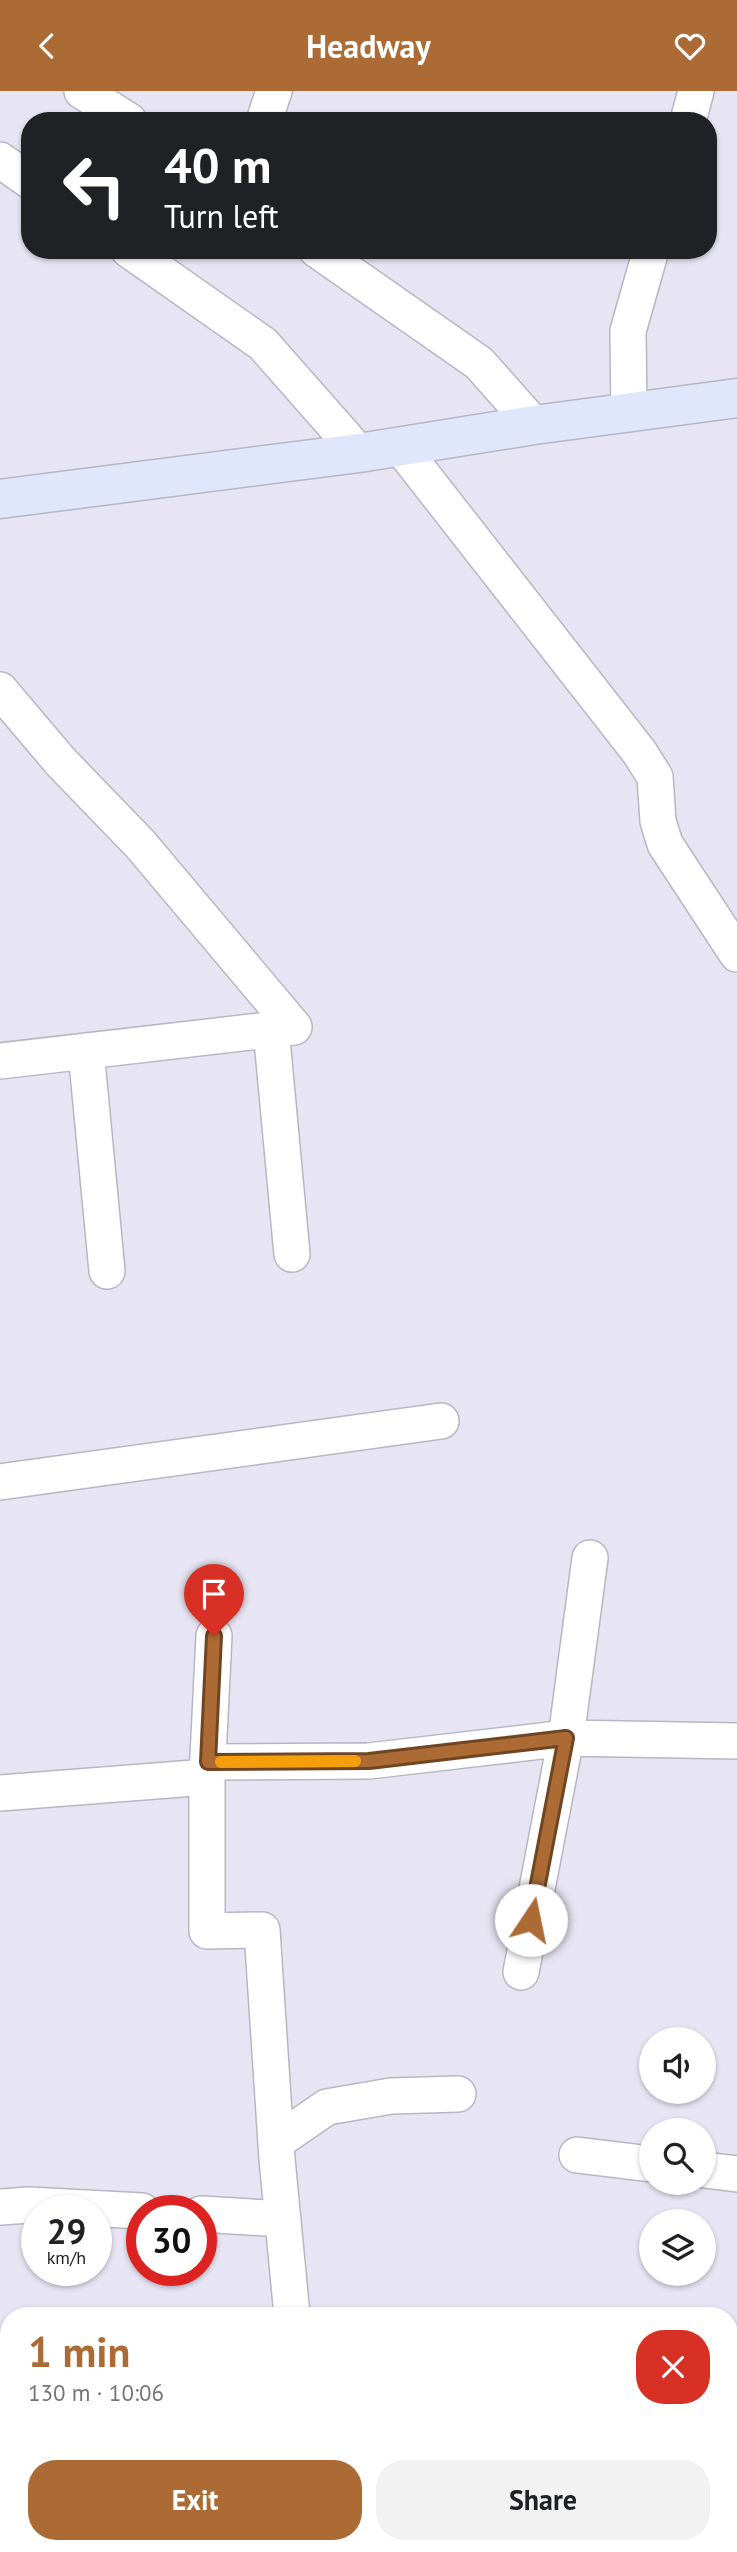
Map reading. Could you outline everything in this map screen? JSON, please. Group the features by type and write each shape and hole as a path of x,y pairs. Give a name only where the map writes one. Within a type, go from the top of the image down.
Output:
{"main road":[{"path":"0,499 359,453 534,425 737,398"}],"street":[{"path":"267,112 274,91"},
{"path":"690,112 696,91"},
{"path":"0,160 21,175"},
{"path":"142,259 263,344 359,453"},
{"path":"330,259 479,363 534,425"},
{"path":"629,413 628,331 648,259"},
{"path":"400,446 645,761 655,777 659,821 665,844 737,954"},
{"path":"0,690 60,761 141,845 294,1027 0,1061"},
{"path":"271,1029 292,1254"},
{"path":"86,1051 107,1271"},
{"path":"0,1482 441,1421"},
{"path":"521,1972 566,1738 590,1558"},
{"path":"214,1636 208,1770 207,1931 262,1930 276,2142 291,2307"},
{"path":"0,1793 208,1770 369,1761 566,1738 737,1741"},
{"path":"276,2142 327,2107 391,2096 458,2094"},
{"path":"577,2155 639,2163"},
{"path":"716,2171 737,2174"},
{"path":"0,2207 29,2205 126,2210"},
{"path":"217,2215 283,2219"}],"slow traffic":[{"path":"221,1762 355,1761"}],"route":[{"path":"214,1636 208,1762 369,1761 566,1738 531,1920"}]}
